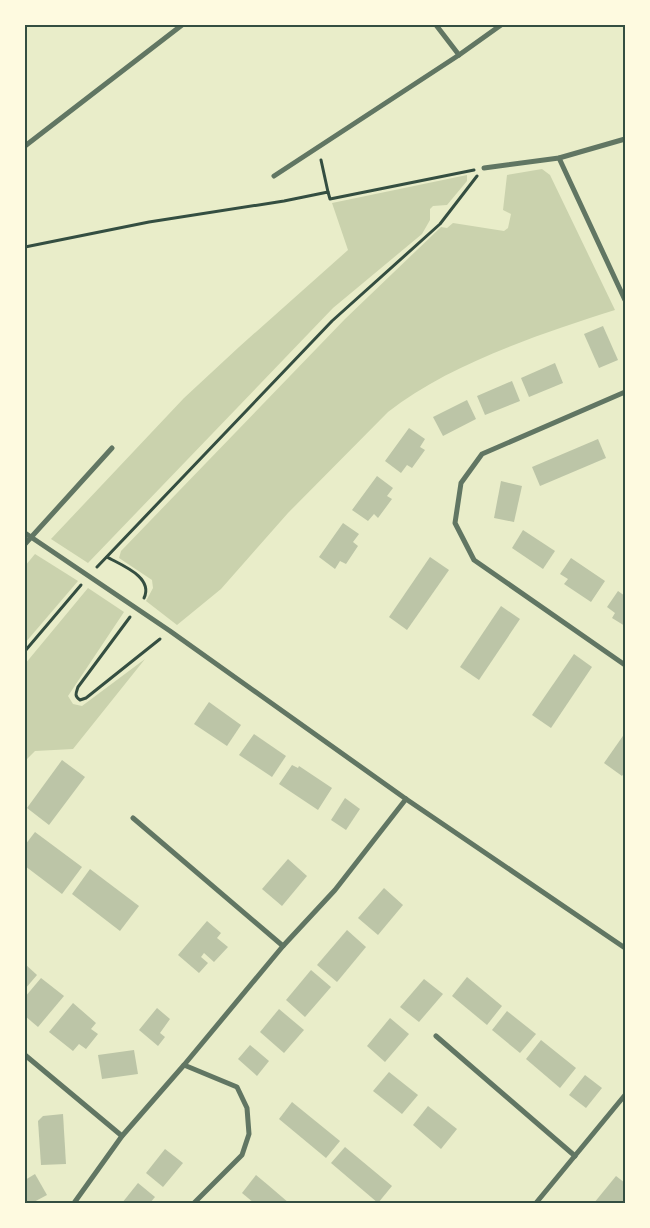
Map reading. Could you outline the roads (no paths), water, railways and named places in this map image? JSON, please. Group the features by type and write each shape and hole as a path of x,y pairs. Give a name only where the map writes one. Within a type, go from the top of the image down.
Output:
{"street":[{"path":"25,146 182,25"},
{"path":"436,25 459,55"},
{"path":"274,176 459,55 501,25"},
{"path":"484,168 559,158 625,139"},
{"path":"559,158 625,300"},
{"path":"625,392 482,454 461,483 455,523 474,560 625,665"},
{"path":"25,544 112,448"},
{"path":"25,533 162,625 406,798 625,948"},
{"path":"74,1203 122,1136 283,946 336,890 406,798"},
{"path":"133,818 283,946"},
{"path":"436,1036 574,1156"},
{"path":"25,1055 122,1136"},
{"path":"184,1065 237,1087 247,1108 249,1134 242,1155 194,1203"},
{"path":"536,1203 625,1095"}]}
